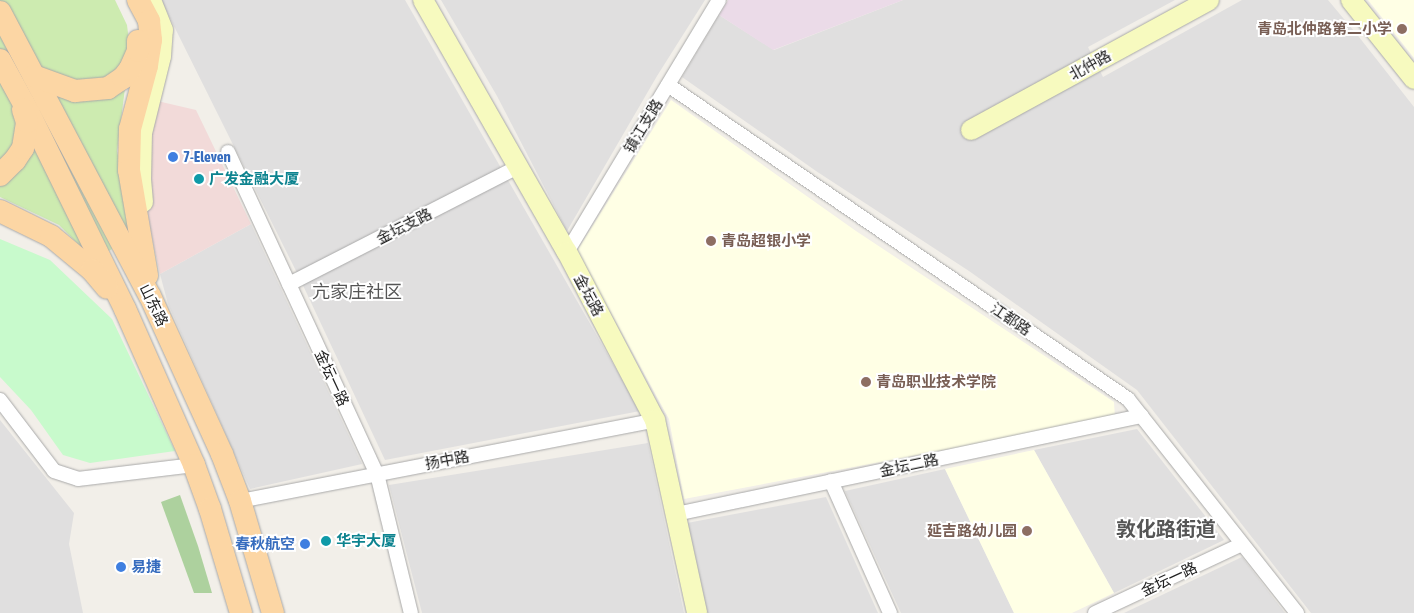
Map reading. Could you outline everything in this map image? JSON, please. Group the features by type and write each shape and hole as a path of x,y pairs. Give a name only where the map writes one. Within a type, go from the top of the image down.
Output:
{"main road":[{"path":"34,76 75,91 108,88 123,78 138,51 138,36 134,15 126,0"},
{"path":"138,0 149,22 151,40 147,66 130,129 129,170 150,296"},
{"name":"山东路","path":"0,12 150,296 222,454 240,501 273,613"},
{"name":"山东路","path":"0,60 125,309 194,466 210,509 238,612"},
{"path":"0,175 15,160 23,148 26,122 20,97"},
{"path":"0,211 51,236 85,265 125,309"}],"street":[{"path":"150,296 141,180 142,133 161,56 163,30 152,0"},
{"name":"金坛路","path":"423,0 567,252 655,420 697,613"},
{"name":"镇江支路","path":"567,252 719,0"},
{"name":"北仲路","path":"971,130 1209,0"},
{"path":"1351,0 1414,79"},
{"name":"江都路","path":"668,85 1128,399 1297,613"},
{"name":"金坛一路","path":"228,152 376,474 410,613"},
{"name":"金坛支路","path":"289,284 518,167"},
{"path":"0,222 85,265"},
{"path":"0,400 54,471 78,479 194,466"},
{"name":"金坛二路","path":"676,514 1142,416"},
{"name":"扬中路","path":"240,501 655,420"},
{"path":"831,482 890,613"},
{"name":"金坛一路","path":"1095,613 1242,544"}],"shaded area":[{"path":"161,0 405,0 640,411 385,460 300,279"},
{"path":"441,0 705,0 657,76 567,231 497,96"},
{"path":"728,0 903,0 773,50 719,15"},
{"path":"903,0 1175,0 1088,47 1103,77 1242,0 1328,0 1359,37 1414,107 1414,613 1311,613 1137,390 969,271 816,171 682,77 719,15 774,50"},
{"name":"青岛北仲路第二小学","path":"1368,0 1414,0 1414,58"},
{"path":"153,100 196,110 251,224 160,274 144,201"},
{"name":"青岛职业技术学院","path":"671,100 856,231 1114,402 1115,418 684,499 669,419 577,251"},
{"path":"251,224 362,464 250,489 168,304 160,274"},
{"path":"0,420 74,513 69,544 83,613 0,613"},
{"path":"1137,429 1224,540 1114,593 1034,450"},
{"path":"648,443 684,613 422,613 389,485"},
{"name":"延吉路幼儿园","path":"1034,450 1114,593 1072,613 1014,613 945,469"},
{"path":"945,469 1014,613 901,613 845,491"},
{"path":"826,497 878,613 706,613 687,523"},
{"path":"1242,557 1285,613 1124,613"}],"green space":[{"path":"0,0 115,0 127,25 130,49 117,151 135,235 94,260 59,225 0,197"},
{"path":"0,239 50,260 112,319 175,451 90,463 63,455 31,410 0,377"},
{"path":"180,495 212,593 194,593 161,502"}],"place":[{"name":"青岛北仲路第二小学","path":"1402,29"},
{"name":"7-Eleven","path":"173,157"},
{"name":"广发金融大厦","path":"199,179"},
{"name":"青岛超银小学","path":"711,241"},
{"name":"青岛职业技术学院","path":"866,382"},
{"name":"延吉路幼儿园","path":"1027,531"},
{"name":"华宇大厦","path":"326,541"},
{"name":"春秋航空","path":"305,544"},
{"name":"易捷","path":"121,567"}],"district":[{"name":"亢家庄社区","path":"357,292"},
{"name":"敦化路街道","path":"1166,528"}]}
